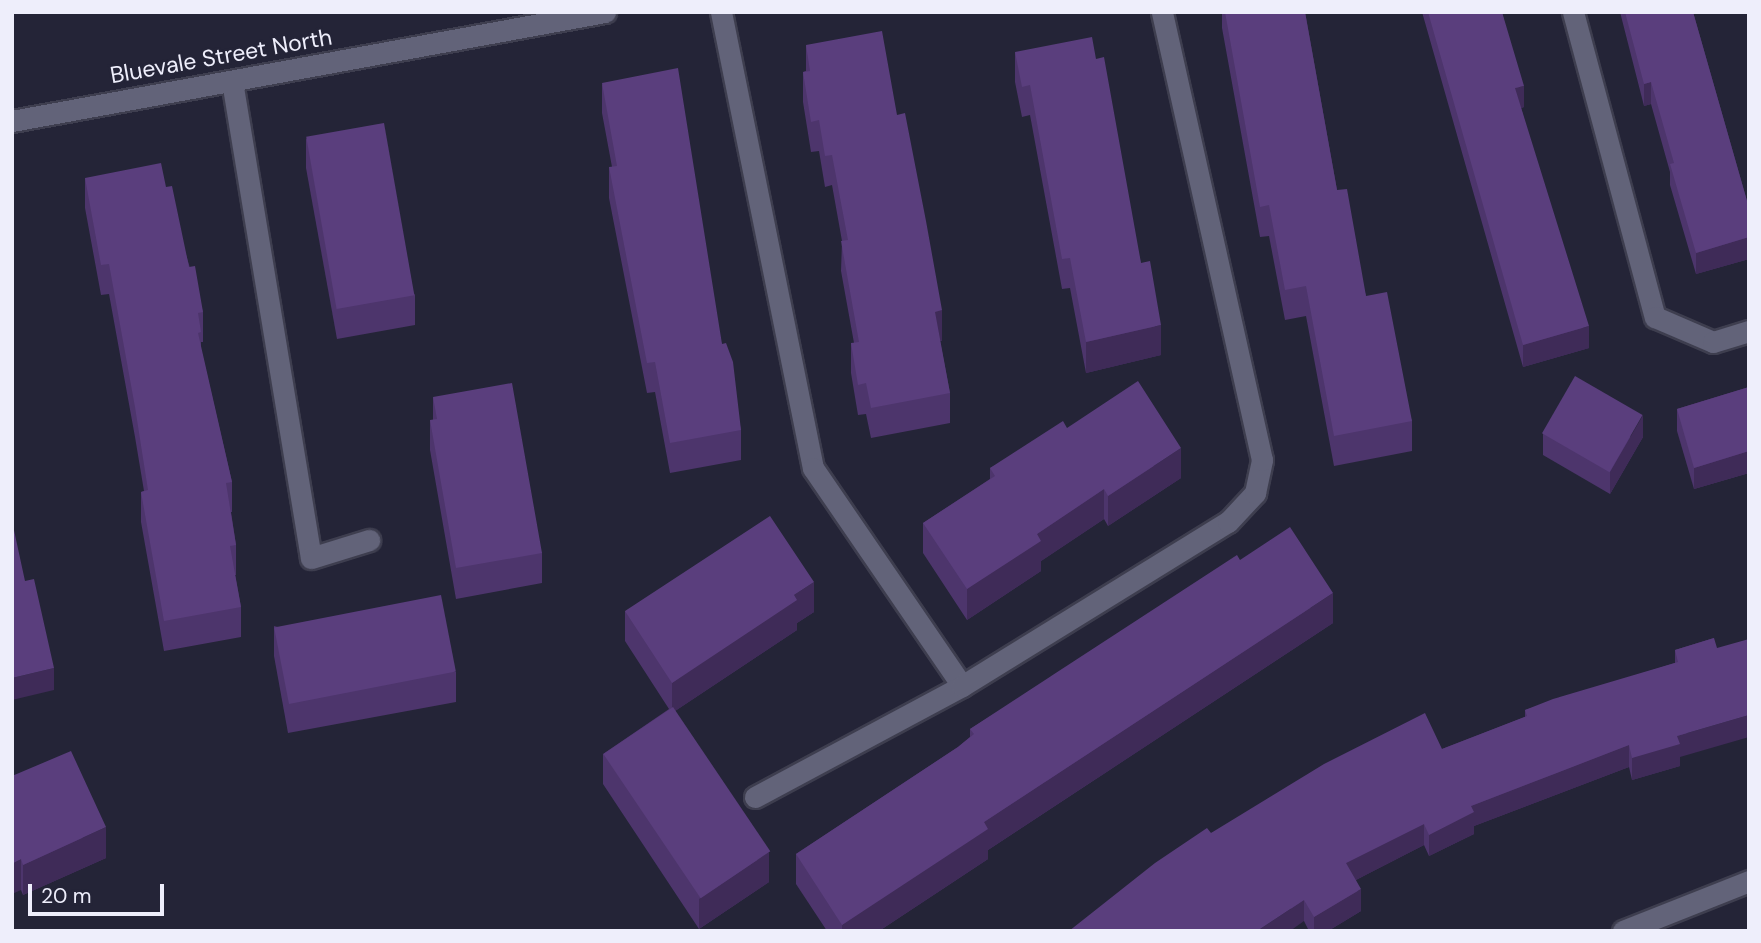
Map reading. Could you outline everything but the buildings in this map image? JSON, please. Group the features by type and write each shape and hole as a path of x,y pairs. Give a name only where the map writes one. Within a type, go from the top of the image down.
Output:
{"street":[{"name":"Bluevale Street North","path":"12,121 605,12"},
{"path":"721,12 813,468 962,686"},
{"path":"755,797 962,686 1228,522 1255,493 1262,460 1162,12"},
{"path":"1573,12 1655,317 1713,342 1749,331"},
{"path":"232,81 311,558 369,540"},
{"path":"1623,931 1749,881"}]}
